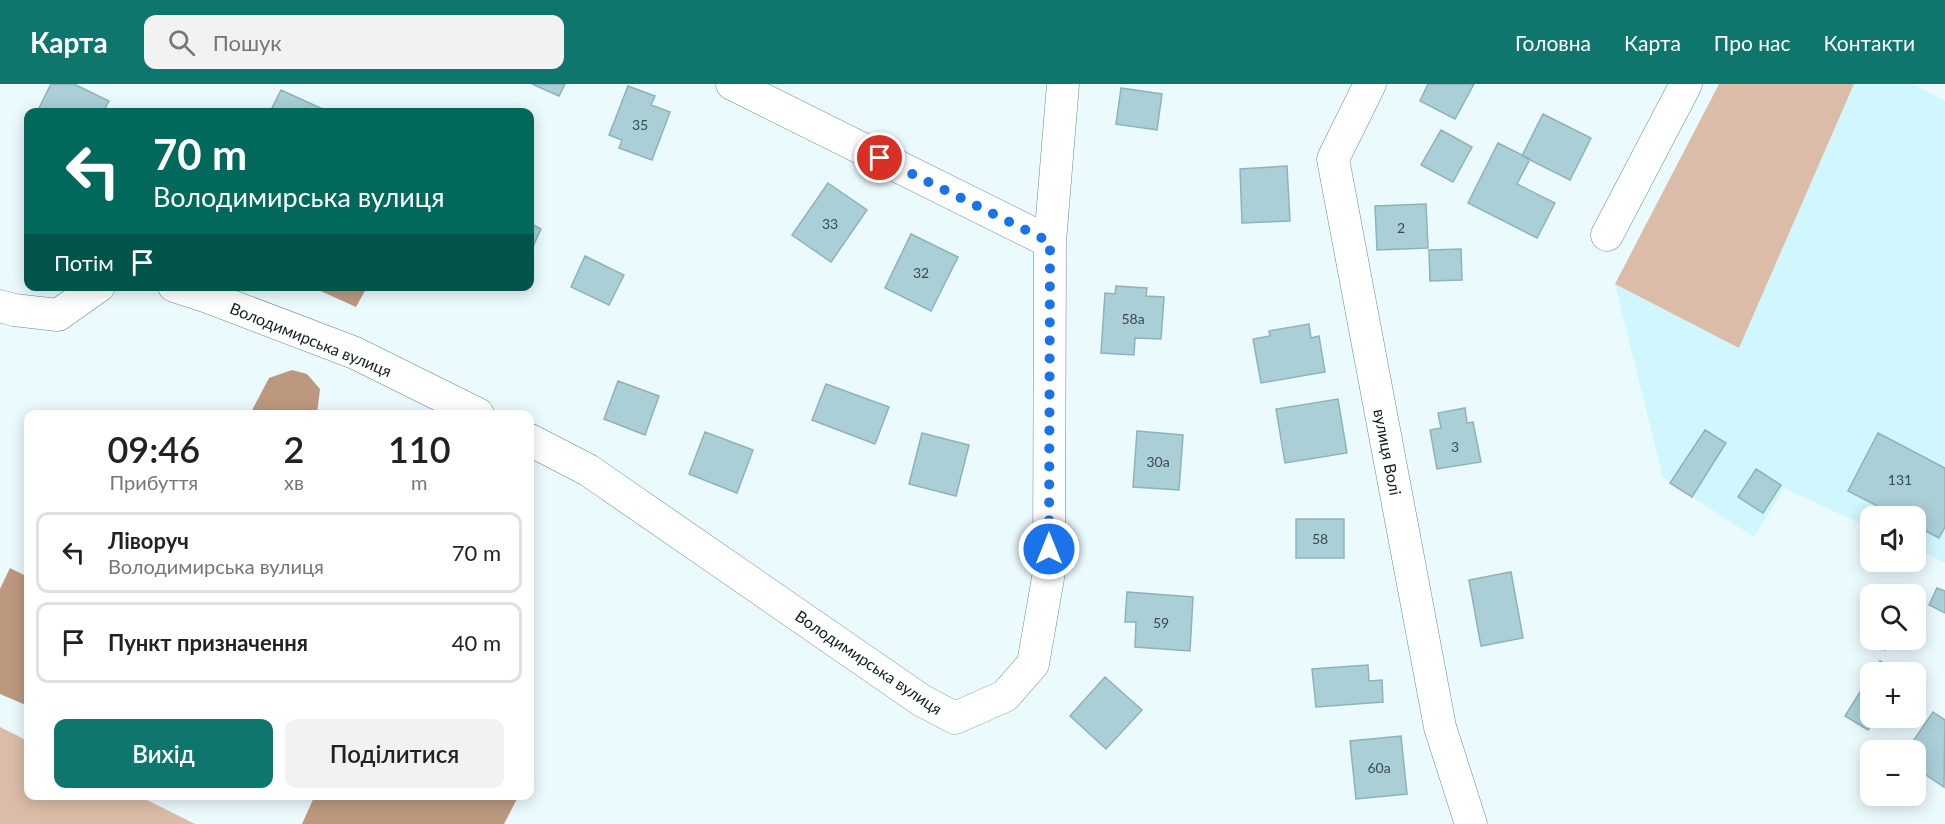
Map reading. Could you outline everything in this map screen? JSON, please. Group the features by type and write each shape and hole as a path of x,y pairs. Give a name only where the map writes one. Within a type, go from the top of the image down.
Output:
{"street":[{"path":"732,84 1050,242"},
{"name":"Володимирська вулиця","path":"534,442 588,470 921,700 954,718 1005,696 1034,664 1049,572 1050,242 1063,84"},
{"name":"вулиця Волі","path":"1370,84 1333,159 1440,727 1471,824"},
{"path":"1606,235 1686,84"},
{"path":"0,306 14,310 58,315 92,291"},
{"name":"Володимирська вулиця","path":"189,291 355,353 435,404 461,410"}],"shaded area":[{"path":"1719,84 1854,84 1739,348 1615,284"},
{"path":"1854,84 1913,84 1945,101 1945,563 1926,554 1926,506 1860,506 1860,523 1784,488 1754,537 1663,478 1615,284 1739,348"},
{"path":"321,291 365,291 356,307"},
{"path":"292,370 307,374 320,389 317,410 252,410 269,378"},
{"path":"10,568 24,575 24,704 0,694 0,589"},
{"path":"0,727 24,739 24,800 147,800 195,824 0,824"},
{"path":"313,800 516,800 504,824 302,824"}],"building":[{"path":"51,84 74,84 109,101 105,108 39,108"},
{"path":"532,84 565,84 559,96"},
{"path":"1428,84 1474,84 1455,119 1420,101"},
{"path":"628,86 655,96 651,105 670,112 652,160 619,148 622,140 609,135"},
{"path":"1121,88 1162,94 1157,130 1116,124"},
{"path":"281,90 320,108 272,108"},
{"path":"1543,114 1591,138 1570,180 1522,156"},
{"path":"1441,130 1472,147 1453,182 1421,165"},
{"path":"1498,143 1530,159 1517,184 1555,203 1537,238 1468,203"},
{"path":"1287,166 1290,221 1242,223 1240,169"},
{"path":"828,183 867,210 831,262 792,235"},
{"path":"1426,204 1428,248 1377,250 1375,206"},
{"path":"534,225 541,229 534,244"},
{"path":"911,234 958,257 931,311 885,288"},
{"path":"1461,249 1462,280 1430,281 1429,250"},
{"path":"585,256 624,275 609,305 571,287"},
{"path":"1116,286 1147,288 1146,296 1164,297 1161,339 1135,338 1134,355 1101,353 1105,293 1115,294"},
{"path":"1309,324 1311,338 1319,336 1325,372 1261,383 1253,339 1270,336 1269,331"},
{"path":"618,381 659,396 645,435 604,419"},
{"path":"826,384 889,407 875,444 812,420"},
{"path":"1338,399 1347,453 1285,463 1276,409"},
{"path":"1465,408 1467,423 1473,422 1481,462 1437,469 1430,430 1441,428 1438,413"},
{"path":"1705,430 1726,443 1692,497 1670,483"},
{"path":"1137,431 1183,435 1179,490 1133,487"},
{"path":"705,432 753,450 737,493 689,474"},
{"path":"922,433 969,445 956,496 909,484"},
{"path":"1878,433 1945,468 1945,527 1939,538 1926,531 1926,506 1877,506 1848,491"},
{"path":"1756,469 1781,485 1763,513 1738,497"},
{"path":"1296,519 1344,519 1344,558 1296,558"},
{"path":"1511,572 1523,638 1481,646 1469,580"},
{"path":"1937,588 1945,591 1945,613 1929,605"},
{"path":"1127,592 1193,597 1190,651 1135,647 1136,622 1125,622"},
{"path":"1368,665 1369,681 1382,680 1383,702 1316,707 1312,669"},
{"path":"1105,677 1142,710 1106,749 1070,716"},
{"path":"1860,692 1860,725 1845,716"},
{"path":"1933,712 1945,720 1944,787 1926,775 1926,740 1914,740 1922,728 1926,728 1926,722"},
{"path":"1401,736 1407,794 1356,799 1350,741"}],"route":[{"path":"880,158 1050,242 1049,549"}]}
